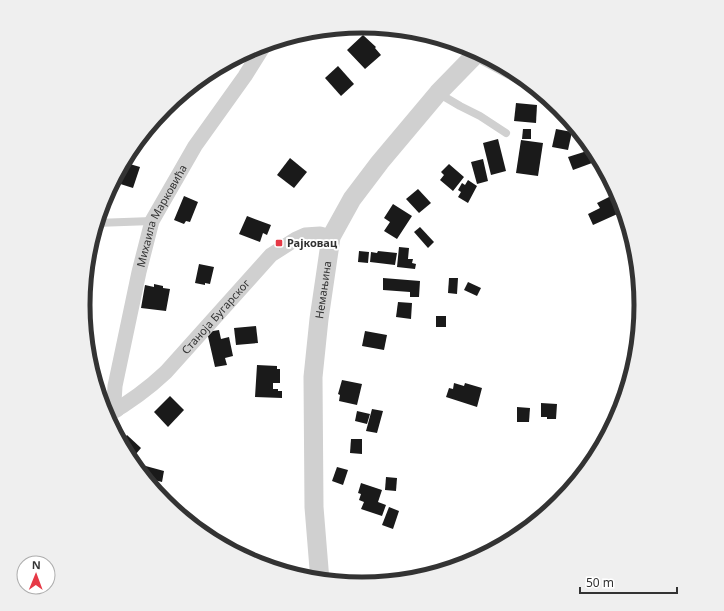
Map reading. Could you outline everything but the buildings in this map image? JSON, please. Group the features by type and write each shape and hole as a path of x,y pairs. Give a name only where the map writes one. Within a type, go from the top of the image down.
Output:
{"street":[{"name":"Михаила Марковића","path":"111,412 114,402 115,386 139,272 152,221 195,146 259,54"},
{"name":"Немањина","path":"320,575 314,507 314,376 319,319 331,237 352,199 380,162 438,93 474,57"},
{"name":"Станоја Бугарског","path":"111,413 152,385 166,372 271,255 305,235 320,234 331,237"}],"lane":[{"path":"438,93 480,116 506,133"},
{"path":"103,223 152,221"}],"place":[{"name":"Рајковац","path":"279,243"}]}
